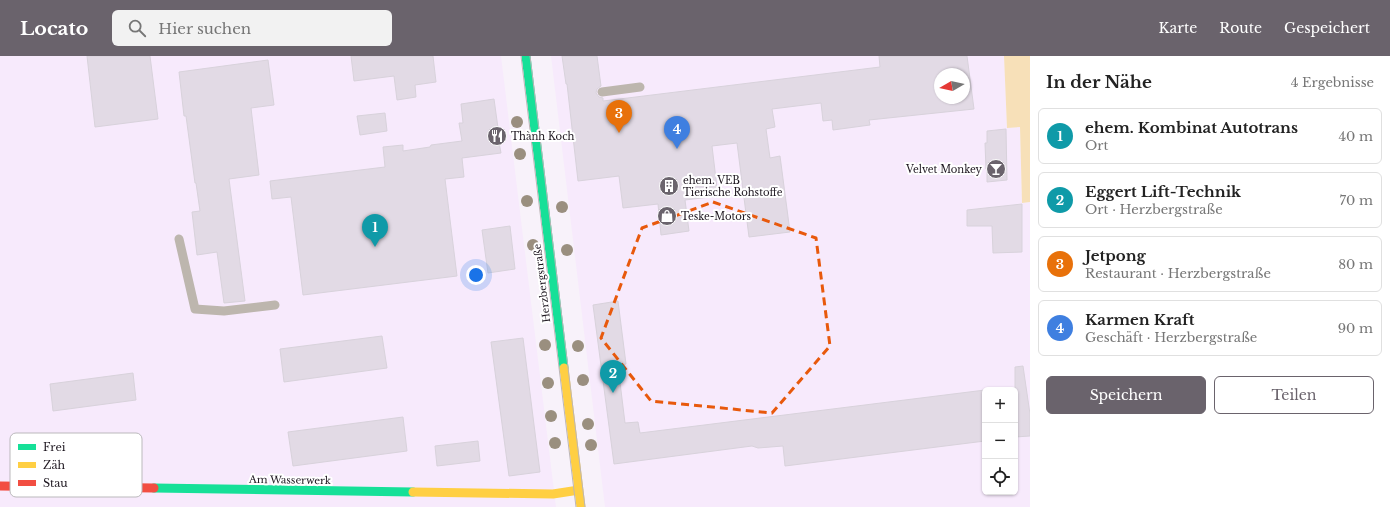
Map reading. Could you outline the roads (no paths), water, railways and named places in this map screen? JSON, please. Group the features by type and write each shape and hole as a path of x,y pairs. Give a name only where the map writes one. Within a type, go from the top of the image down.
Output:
{"street":[{"name":"Herzbergstraße","path":"526,56 581,507"},
{"name":"Am Wasserwerk","path":"0,486 10,486"},
{"name":"Am Wasserwerk","path":"142,488 553,494 579,490"}],"lane":[{"path":"602,92 640,87"},
{"path":"179,239 195,309 224,311 275,305"}],"tram line":[{"path":"521,56 576,507"},
{"path":"530,56 585,507"}],"place":[{"name":"Jetpong","path":"619,133"},
{"name":"Thành Koch","path":"497,136"},
{"name":"Karmen Kraft","path":"677,149"},
{"name":"Velvet Monkey","path":"996,169"},
{"name":"ehem. VEB Tierische Rohstoffe","path":"669,186"},
{"name":"Teske-Motors","path":"667,216"},
{"name":"ehem. Kombinat Autotrans","path":"375,247"},
{"name":"Eggert Lift-Technik","path":"613,393"}]}
